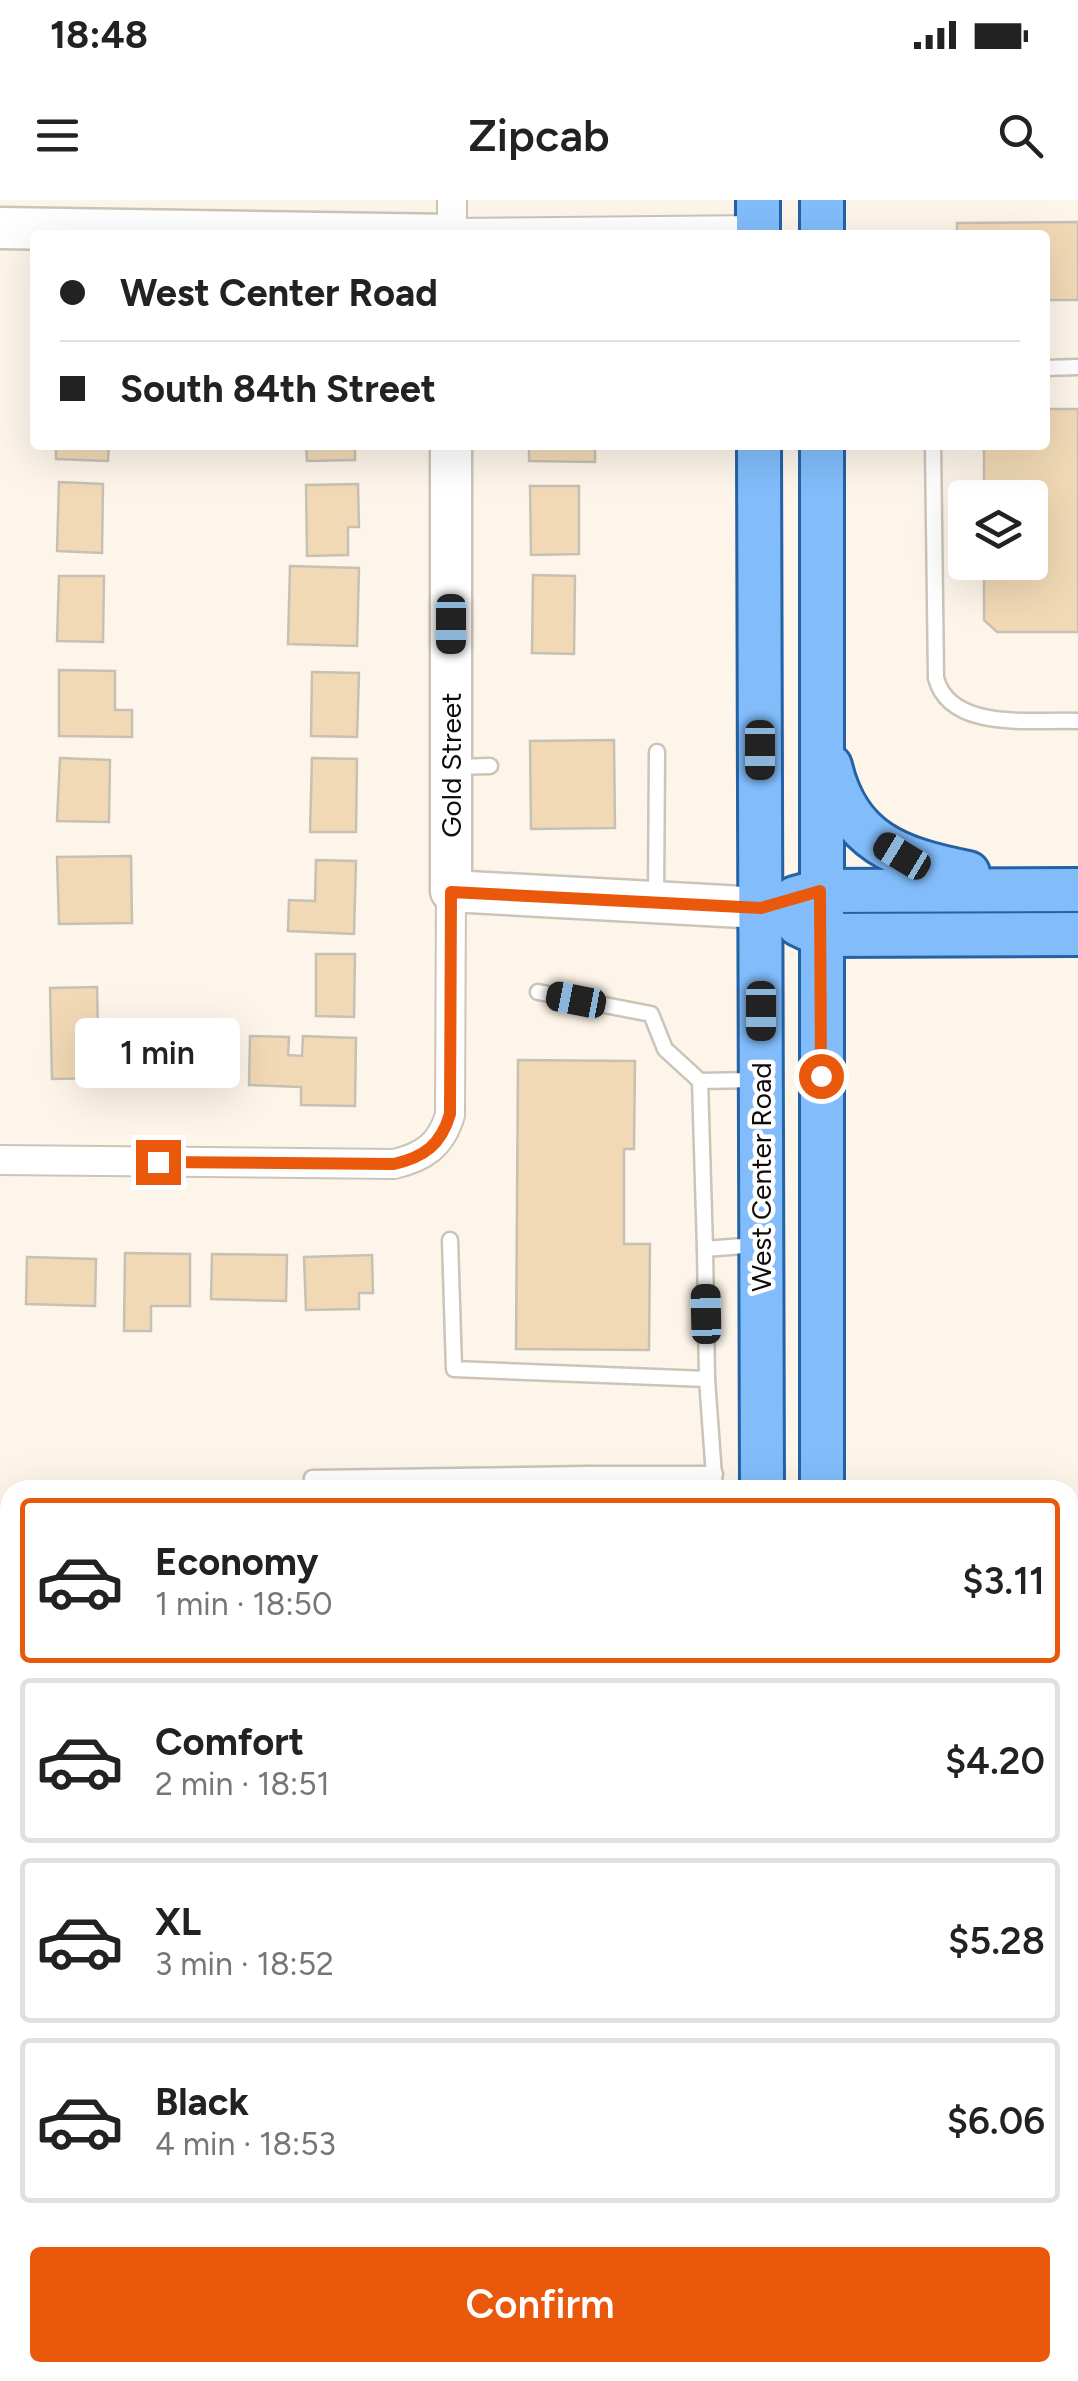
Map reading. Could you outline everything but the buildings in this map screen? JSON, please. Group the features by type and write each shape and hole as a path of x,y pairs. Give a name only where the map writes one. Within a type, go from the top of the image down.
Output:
{"main road":[{"path":"822,200 822,230"},
{"path":"0,228 452,222"},
{"name":"Gold Street","path":"451,892 470,766 452,450"},
{"name":"West Center Road","path":"759,450 762,1480"},
{"path":"822,450 822,1480"},
{"path":"820,723 839,800 849,818 881,844 922,864 1065,890"},
{"path":"451,892 761,908 820,891 1065,890"},
{"path":"761,908 820,935 1078,934"}],"street":[{"path":"452,222 758,222"},
{"name":"Gold Street","path":"0,1160 394,1164 414,1159 438,1142 450,1114 451,892"}],"lane":[{"path":"1050,368 1078,367"},
{"path":"933,450 936,678 940,695 951,707 972,714 1078,721"},
{"path":"656,903 658,752"},
{"path":"538,992 651,1014 664,1049 700,1081 761,1080"},
{"path":"700,1081 707,1379 715,1480"},
{"path":"450,1240 454,1368 707,1379"},
{"path":"705,1250 762,1244"},
{"path":"312,1480 450,1480"}],"route":[{"path":"158,1162 394,1164 430,1150 445,1130 450,1114 451,892 761,908 820,891 821,1076"}]}
